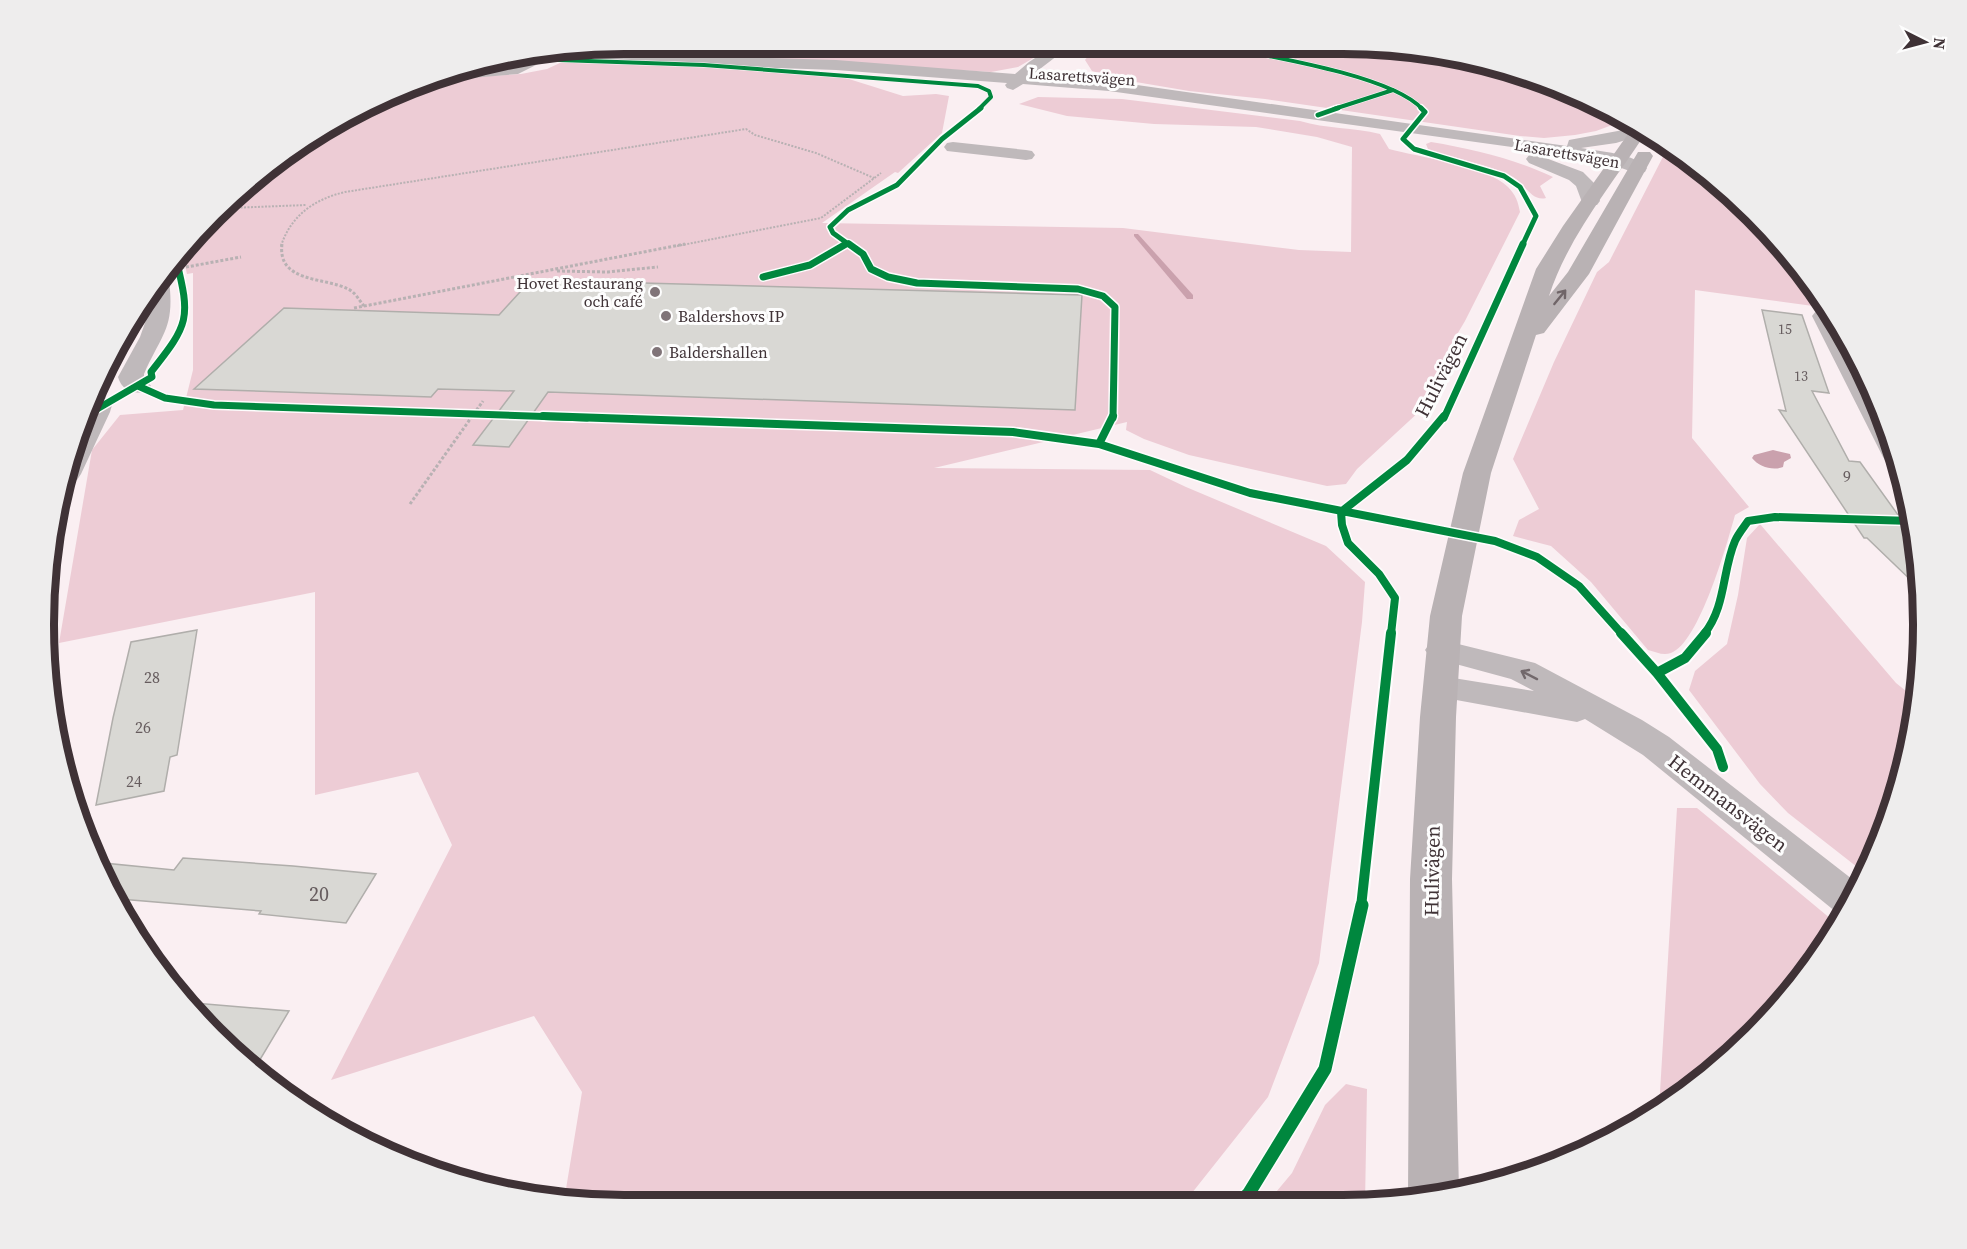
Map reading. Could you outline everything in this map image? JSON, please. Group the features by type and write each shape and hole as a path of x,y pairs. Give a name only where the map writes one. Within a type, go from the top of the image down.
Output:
{"main road":[{"name":"Hulivägen","path":"1434,1187 1431,879 1441,668 1446,616 1477,473 1524,343 1547,269 1615,163 1640,137"},
{"name":"Hulivägen","path":"1524,343 1578,274 1638,168 1642,139"}],"street":[{"path":"1027,79 1068,56 1092,82 1109,86"},
{"name":"Lasarettsvägen","path":"572,57 815,64 1109,86 1433,133 1519,143 1638,168"},
{"name":"Lasarettsvägen","path":"723,61 1027,79 1203,100"},
{"path":"481,72 518,69 531,62"},
{"name":"Lasarettsvägen","path":"1433,133 1478,143 1615,163"},
{"path":"1519,143 1591,143 1636,135"},
{"path":"1478,143 1524,155 1575,176 1585,184 1590,201"},
{"path":"953,147 1026,155"},
{"path":"138,386 130,381 130,374 143,355 158,325 171,278"},
{"path":"1830,328 1851,366"},
{"path":"87,432 97,412 98,404"},
{"name":"Hemmansvägen","path":"1441,668 1599,713 1629,728 1656,746 1844,896"}],"path":[{"path":"235,208 307,205 321,198 345,192 746,129 755,135 825,156 874,178"},
{"path":"354,308 821,218 881,173"},
{"path":"307,205 282,238 279,248 283,260 293,271 311,280 352,291 364,306"},
{"path":"836,218 850,208"},
{"path":"177,271 242,257"},
{"path":"548,271 608,272 658,267"},
{"path":"410,504 483,401"},
{"path":"462,413 486,414"}],"shaded area":[{"path":"649,54 1040,54 1018,67 991,72 703,55"},
{"path":"1090,54 1342,54 1417,59 1490,73 1526,84 1561,97 1616,124 1575,135 1544,138 1520,136 1124,80 1092,71 1085,60"},
{"path":"562,62 699,63 833,74 903,96 936,94 949,96 942,133 898,173 895,172 822,223 1123,228 1299,250 1351,252 1352,147 1317,137 1256,127 1154,124 1067,116 1019,104 1038,97 1122,99 1300,121 1380,134 1389,149 1485,173 1508,187 1515,196 1520,212 1465,321 1446,353 1438,386 1421,410 1357,469 1346,484 1327,486 1189,455 1126,430 1127,422 934,468 1150,470 1326,546 1365,582 1362,622 1319,963 1268,1097 1190,1195 624,1195 566,1192 582,1092 534,1016 331,1080 452,845 418,772 315,795 315,592 59,643 92,450 120,415 183,410 193,370 193,273 187,274 184,262 190,260 189,256 196,248 221,221 277,172 339,130 372,113 406,97 461,78 521,74 547,69"},
{"path":"1431,142 1494,155 1553,177 1540,186 1546,198 1536,197 1504,172 1428,149 1426,144"},
{"path":"1664,154 1690,172 1746,221 1795,277 1818,309 1813,306 1695,290 1692,438 1749,507 1735,515 1711,591 1692,631 1681,645 1671,653 1665,654 1648,650 1591,582 1551,546 1513,536 1519,520 1539,509 1513,459 1554,362 1597,272 1609,262"},
{"path":"1773,450 1790,454 1791,458 1784,462 1783,467 1775,469 1766,467 1758,464 1752,458 1754,455"},
{"path":"1760,524 1896,683 1909,693 1894,772 1870,843 1858,868 1788,813 1760,784 1689,690 1695,671 1727,644 1747,538"},
{"path":"1677,808 1697,808 1831,919 1795,972 1746,1028 1690,1077 1660,1099"},
{"path":"1346,1084 1367,1089 1365,1194 1274,1195 1292,1173 1325,1105"}],"building":[{"name":"Baldershallen","path":"531,280 1082,295 1075,410 548,392 509,447 473,445 514,391 438,389 431,397 194,389 284,308 499,315"},
{"path":"1762,310 1802,315 1829,393 1812,391 1849,461 1860,462 1904,523 1911,581 1867,538 1864,538 1779,410 1786,411"},
{"path":"197,630 177,755 170,757 164,791 96,805 131,642"},
{"path":"183,858 376,874 346,923 259,914 261,911 125,899 107,863 174,870"},
{"path":"198,1003 289,1011 259,1062 221,1028"}],"waterway":[{"path":"1136,235 1190,297"}],"cycle path":[{"path":"1247,1195 1325,1069 1360,919 1395,598 1379,574 1348,543 1342,525 1341,512 1407,460 1443,419 1536,216 1520,187 1504,176 1414,149 1403,139 1425,112 1415,101 1395,91 1333,71 1256,54"},
{"path":"546,60 704,65 950,83 978,86 989,91 991,97 988,102 942,139 902,180 884,193 848,210 830,227 833,233 863,254 871,269 888,277 917,283 1078,289 1107,298 1115,307 1113,418 1099,444"},
{"path":"1318,115 1393,90"},
{"path":"763,277 810,265 848,243"},
{"path":"97,409 152,377 151,372 179,335 184,321 185,303 178,269"},
{"path":"138,386 165,398 214,405 1013,432 1099,444 1250,493 1495,541 1537,557 1579,586 1657,673 1717,749 1723,767"},
{"path":"1657,673 1685,658 1710,627 1723,593 1735,541 1748,521 1775,517 1903,521"}],"place":[{"name":"Hovet Restaurang och café","path":"655,292"},
{"name":"Baldershovs IP","path":"666,316"},
{"name":"Baldershallen","path":"657,352"}]}
